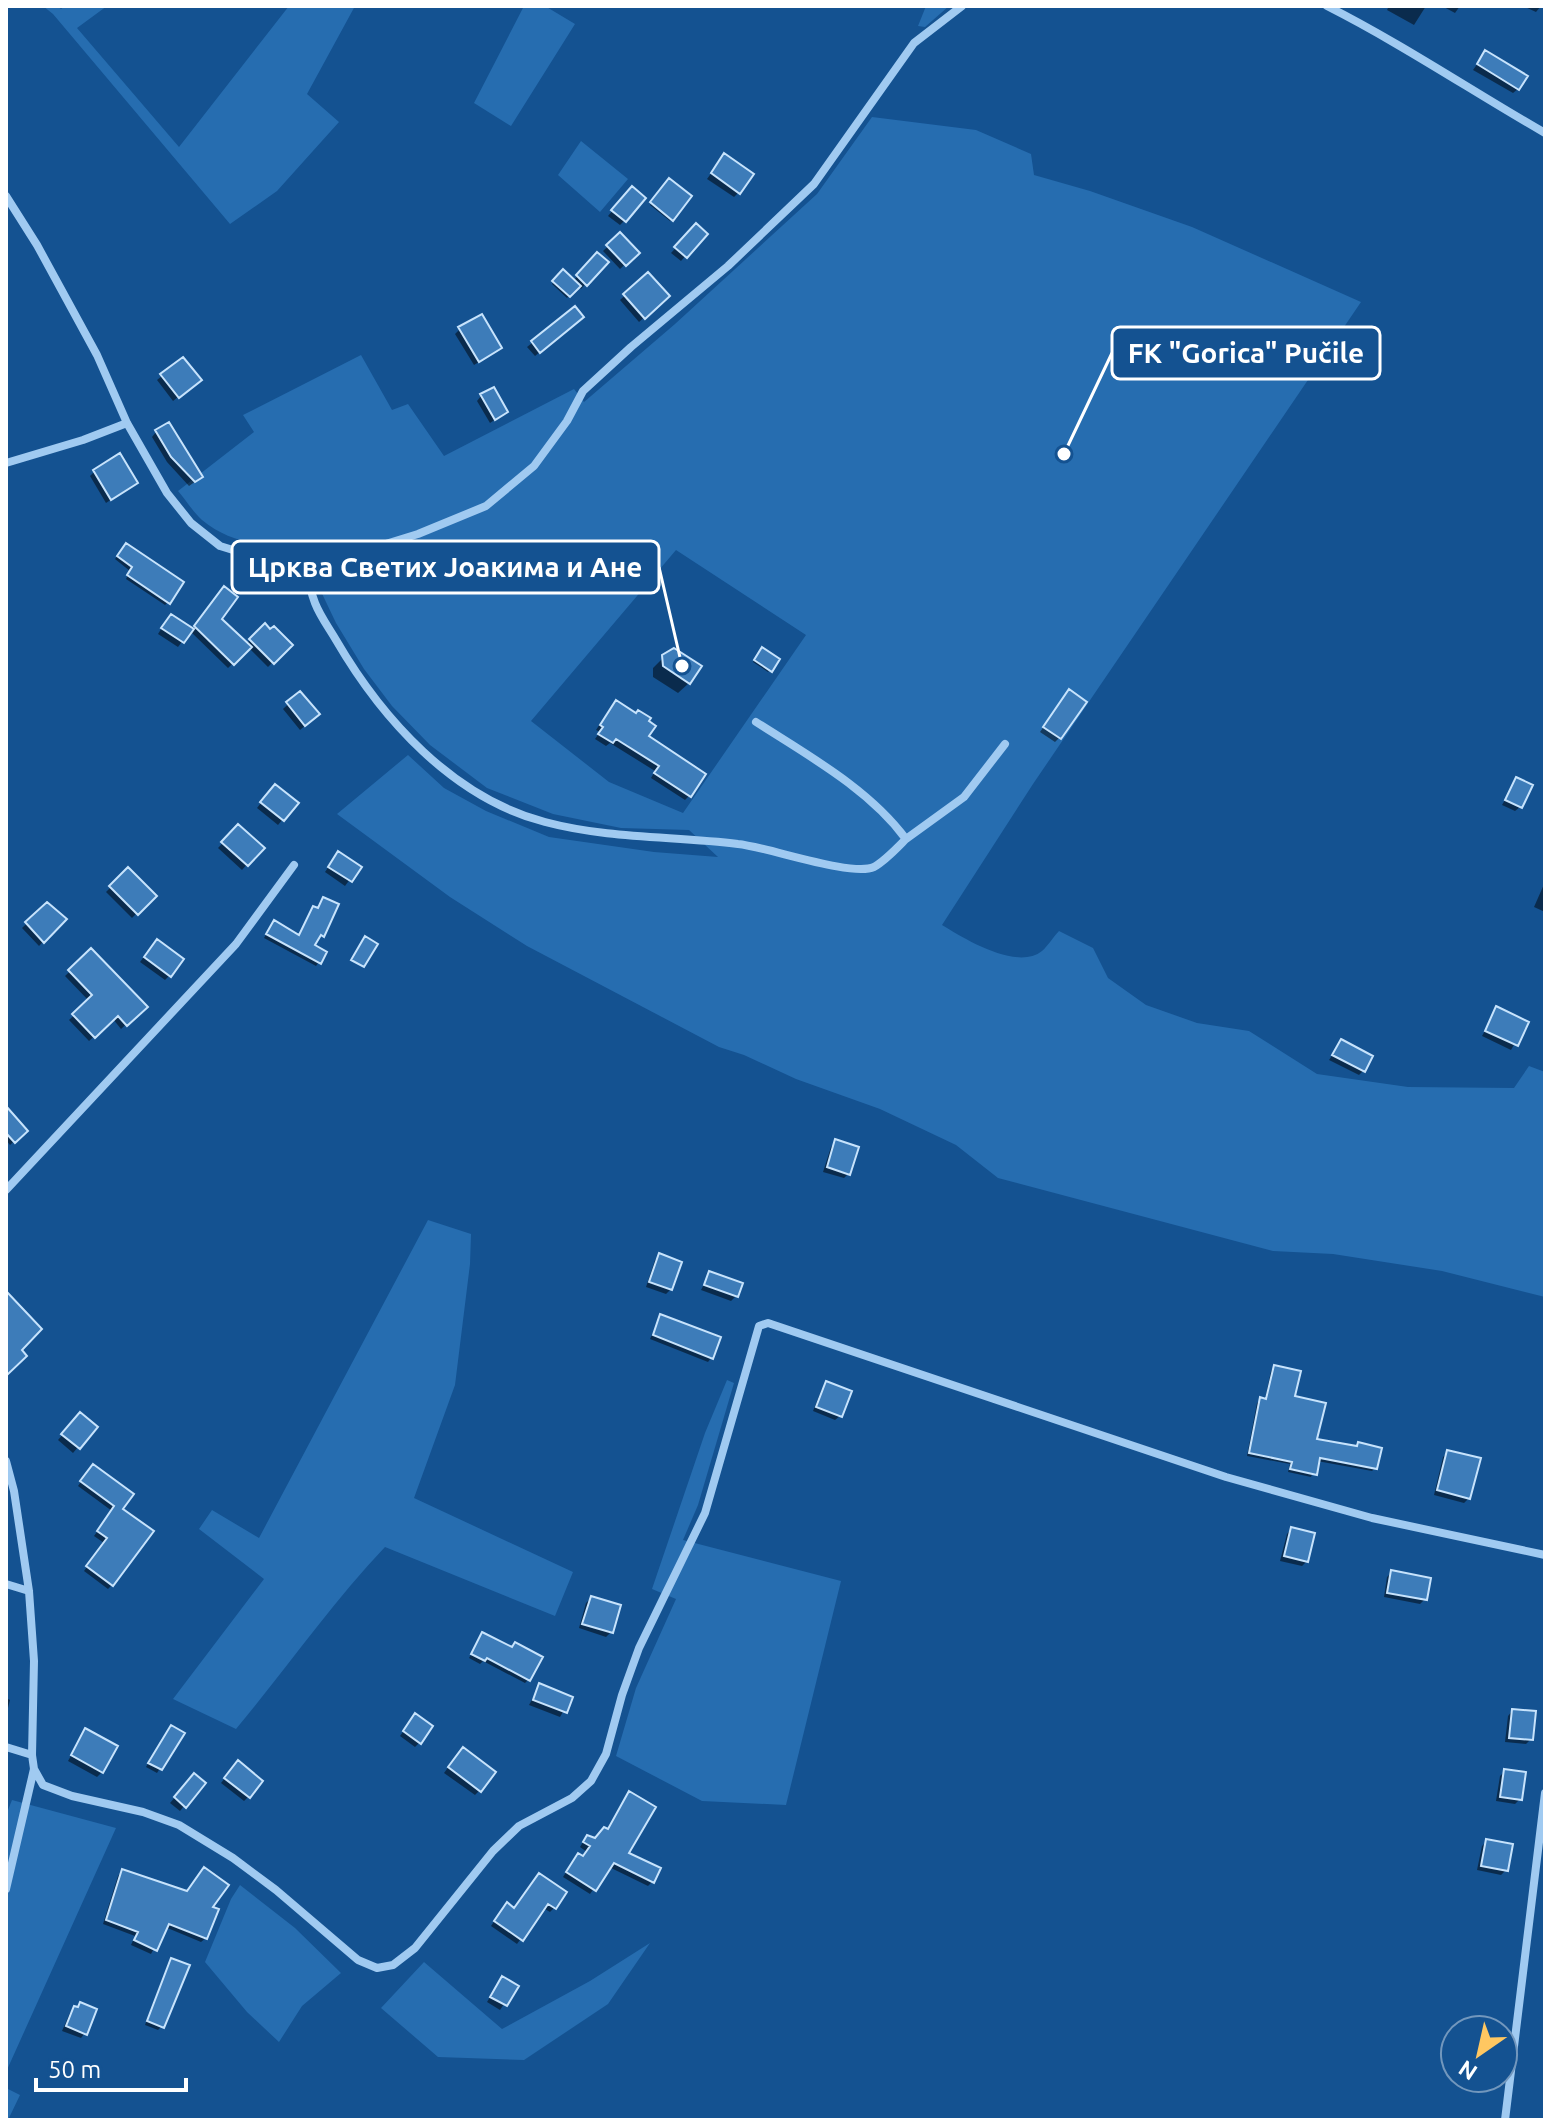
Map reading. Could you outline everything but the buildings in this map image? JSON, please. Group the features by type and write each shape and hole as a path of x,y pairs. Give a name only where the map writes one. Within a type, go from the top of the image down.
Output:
{"street":[{"path":"6,196 37,245 97,355 127,423 167,493 191,523 220,546 262,559 304,562 363,551 432,529 486,506 534,466 567,421 583,391 728,266 814,184 914,43 962,6"},
{"path":"1327,6 1375,30 1545,133"},
{"path":"6,463 127,423"},
{"path":"304,562 316,605 355,672 392,721 463,784 507,808 543,822 602,834 738,844 776,850 853,870 874,867 906,839 964,797 1005,744"},
{"path":"756,722 888,815 906,839"},
{"path":"6,1190 236,944 294,865"},
{"path":"6,1461 29,1591 34,1661 32,1755 34,1769 43,1785 179,1825 233,1858 358,1960 377,1968 393,1965 415,1948 493,1851 519,1826 572,1798 591,1781 606,1754 639,1648 705,1513 759,1326 768,1323 1226,1477 1372,1518 1545,1555"},
{"path":"6,1584 29,1591"},
{"path":"6,1747 32,1755"},
{"path":"6,1889 34,1769"},
{"path":"1505,2120 1545,1793"}],"shaded area":[{"path":"43,6 61,9 65,6 107,6 77,28 179,147 289,6 355,6 307,94 339,122 277,191 230,224"},
{"path":"524,6 545,6 575,24 511,126 474,103"},
{"path":"926,6 949,6 925,27 918,26"},
{"path":"872,117 976,130 1031,154 1034,175 1192,227 1361,302 1033,784 942,925 991,951 1019,957 1042,951 1059,931 1093,948 1108,978 1146,1005 1197,1023 1249,1031 1317,1074 1408,1087 1514,1088 1529,1066 1545,1072 1545,1297 1442,1271 1333,1254 1273,1251 998,1178 956,1145 880,1109 719,1047 527,946 450,897 337,814 408,755 444,788 486,811 549,837 654,852 718,857 689,830 621,828 553,814 487,788 430,745 392,706 364,669 336,623 316,581 310,548 267,546 227,535 202,520 178,491 254,432 243,415 361,355 392,410 408,404 444,456 574,389 584,402 675,324 817,194","holes":["676,550 806,635 683,813 609,782 531,721","1069,689 1087,702 1060,739 1043,726"]},
{"path":"581,141 628,179 600,212 558,175"},
{"path":"428,1220 471,1234 470,1264 455,1385 414,1498 573,1572 555,1616 385,1547 327,1614 236,1729 173,1699 264,1579 199,1529 212,1510 259,1538"},
{"path":"727,1380 734,1383 698,1505 683,1540 841,1581 786,1805 702,1801 616,1756 636,1688 676,1599 652,1589 705,1433"},
{"path":"12,1800 116,1828 6,2072 6,1815"},
{"path":"240,1885 295,1928 341,1973 302,2006 279,2042 247,2012 205,1962 231,1899"},
{"path":"650,1943 608,2004 524,2060 438,2057 381,2008 424,1962 502,2029 590,1981"},
{"path":"6,2088 20,2095 8,2120 6,2120"}],"place":[{"name":"FK \"Gorica\" Pučile","path":"1064,454"},
{"name":"Црква Светих Јоакима и Ане","path":"682,666"}]}
